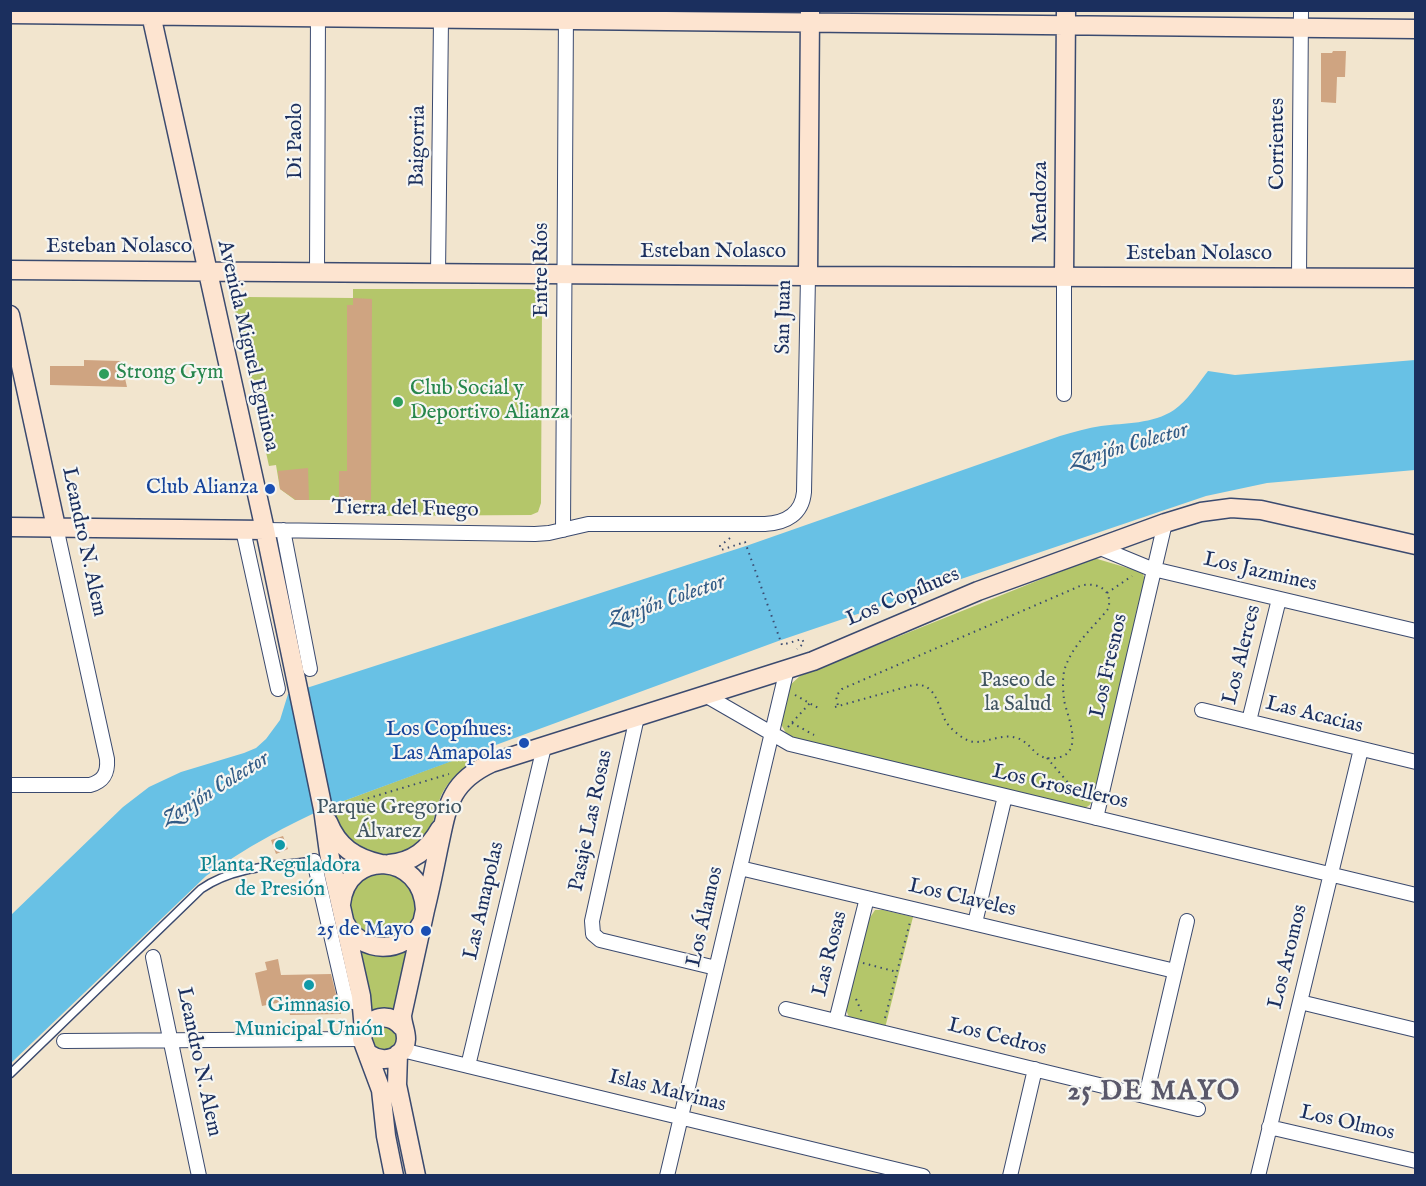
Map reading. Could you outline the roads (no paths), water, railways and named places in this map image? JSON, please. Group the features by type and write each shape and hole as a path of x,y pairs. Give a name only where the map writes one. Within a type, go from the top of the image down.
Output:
{"main road":[{"name":"Avenida Miguel Eguinoa","path":"151,13 208,270 274,530 298,691 323,809"},
{"path":"10,14 318,14 441,19 566,15 1301,19 1416,29"},
{"name":"San Juan","path":"808,276 810,16"},
{"name":"Mendoza","path":"1064,277 1066,18"},
{"name":"Esteban Nolasco","path":"10,270 1416,278"},
{"name":"Leandro N. Alem","path":"10,315 57,527"},
{"name":"Los Copíhues","path":"425,913 442,825 452,798 469,776 491,763 705,695 786,660 830,654 971,594 1201,512 1241,507 1416,545"},
{"name":"Tierra del Fuego","path":"10,527 274,530"},
{"path":"323,809 333,833 342,846 357,856 404,870 417,882 423,892 425,913 403,1009 402,1027 405,1041 400,1052 397,1085 416,1176"},
{"path":"323,809 327,847 362,1004 365,1041 383,1097 386,1136 394,1176"},
{"name":"Los Copíhues","path":"385,864 403,862 421,853 430,844 442,825"},
{"path":"385,864 365,868 352,878 343,893 342,912 347,927 355,936 370,945 395,946 406,941 419,927 425,913"},
{"path":"365,1041 375,1019 385,1017 394,1020 402,1027"},
{"path":"365,1041 384,1060 400,1052"}],"street":[{"name":"Di Paolo","path":"317,273 318,14"},
{"name":"Entre Ríos","path":"563,530 566,15"},
{"name":"Baigorria","path":"438,274 441,19"},
{"name":"Corrientes","path":"1299,278 1301,19"},
{"name":"San Juan","path":"795,514 802,504 804,492 808,276"},
{"name":"Mendoza","path":"1064,277 1064,394"},
{"name":"Tierra del Fuego","path":"274,530 535,534 588,524 772,524 784,521 795,514"},
{"name":"Los Fresnos","path":"1096,818 1165,523"},
{"name":"Leandro N. Alem","path":"10,785 85,785 103,778 107,769 107,759 57,527"},
{"path":"243,530 278,689"},
{"path":"274,530 310,669"},
{"name":"Los Jazmines","path":"1098,547 1136,564 1154,569 1416,631"},
{"name":"Los Alerces","path":"1249,721 1278,599"},
{"name":"Los Álamos","path":"667,1176 740,868 777,733 786,660"},
{"name":"Los Groselleros","path":"705,695 777,733 795,746 1416,895"},
{"name":"Las Acacias","path":"1202,710 1416,762"},
{"name":"Pasaje Las Rosas","path":"637,717 592,921 592,934 600,940 716,968"},
{"name":"Las Amapolas","path":"468,1066 544,747"},
{"name":"Los Aromos","path":"1258,1176 1361,749"},
{"path":"975,923 1005,796"},
{"path":"314,861 346,998 350,1002 362,1004"},
{"name":"Los Claveles","path":"740,868 1175,971"},
{"name":"Las Rosas","path":"836,1021 867,898"},
{"path":"1146,1096 1186,921"},
{"name":"Leandro N. Alem","path":"153,957 199,1176"},
{"path":"1300,1002 1416,1030"},
{"name":"Los Cedros","path":"786,1009 1198,1109"},
{"path":"64,1041 365,1041"},
{"name":"Islas Malvinas","path":"400,1052 468,1066 923,1176"},
{"path":"1010,1176 1035,1069"},
{"name":"Los Olmos","path":"1269,1126 1416,1161"}],"lane":[{"path":"10,1074 193,895 217,879 246,869 314,861"},
{"path":"148,939 153,957"},
{"path":"43,1042 64,1041"}],"water":[{"name":"Zanjón Colector","path":"1415,360 1415,470 1267,483 1206,496 781,640 330,806 266,838 206,876 11,1063 11,915 123,807 149,787 181,772 256,748 280,720 288,694 746,546 1060,436 1096,427 1139,422 1166,415 1179,406 1208,371 1235,375"}],"place":[{"name":"Strong Gym","path":"104,374"},
{"name":"Club Social y Deportivo Alianza","path":"398,402"},
{"name":"Club Alianza","path":"270,489"},
{"name":"Los Copíhues: Las Amapolas","path":"524,743"},
{"name":"Planta Reguladora de Presión","path":"280,845"},
{"name":"25 de Mayo","path":"426,931"},
{"name":"Gimnasio Municipal Unión","path":"309,985"}],"district":[{"name":"25 DE MAYO","path":"1154,1093"}],"park label":[{"name":"Paseo de la Salud","path":"1018,694"},
{"name":"Parque Gregorio Álvarez","path":"389,821"}]}
